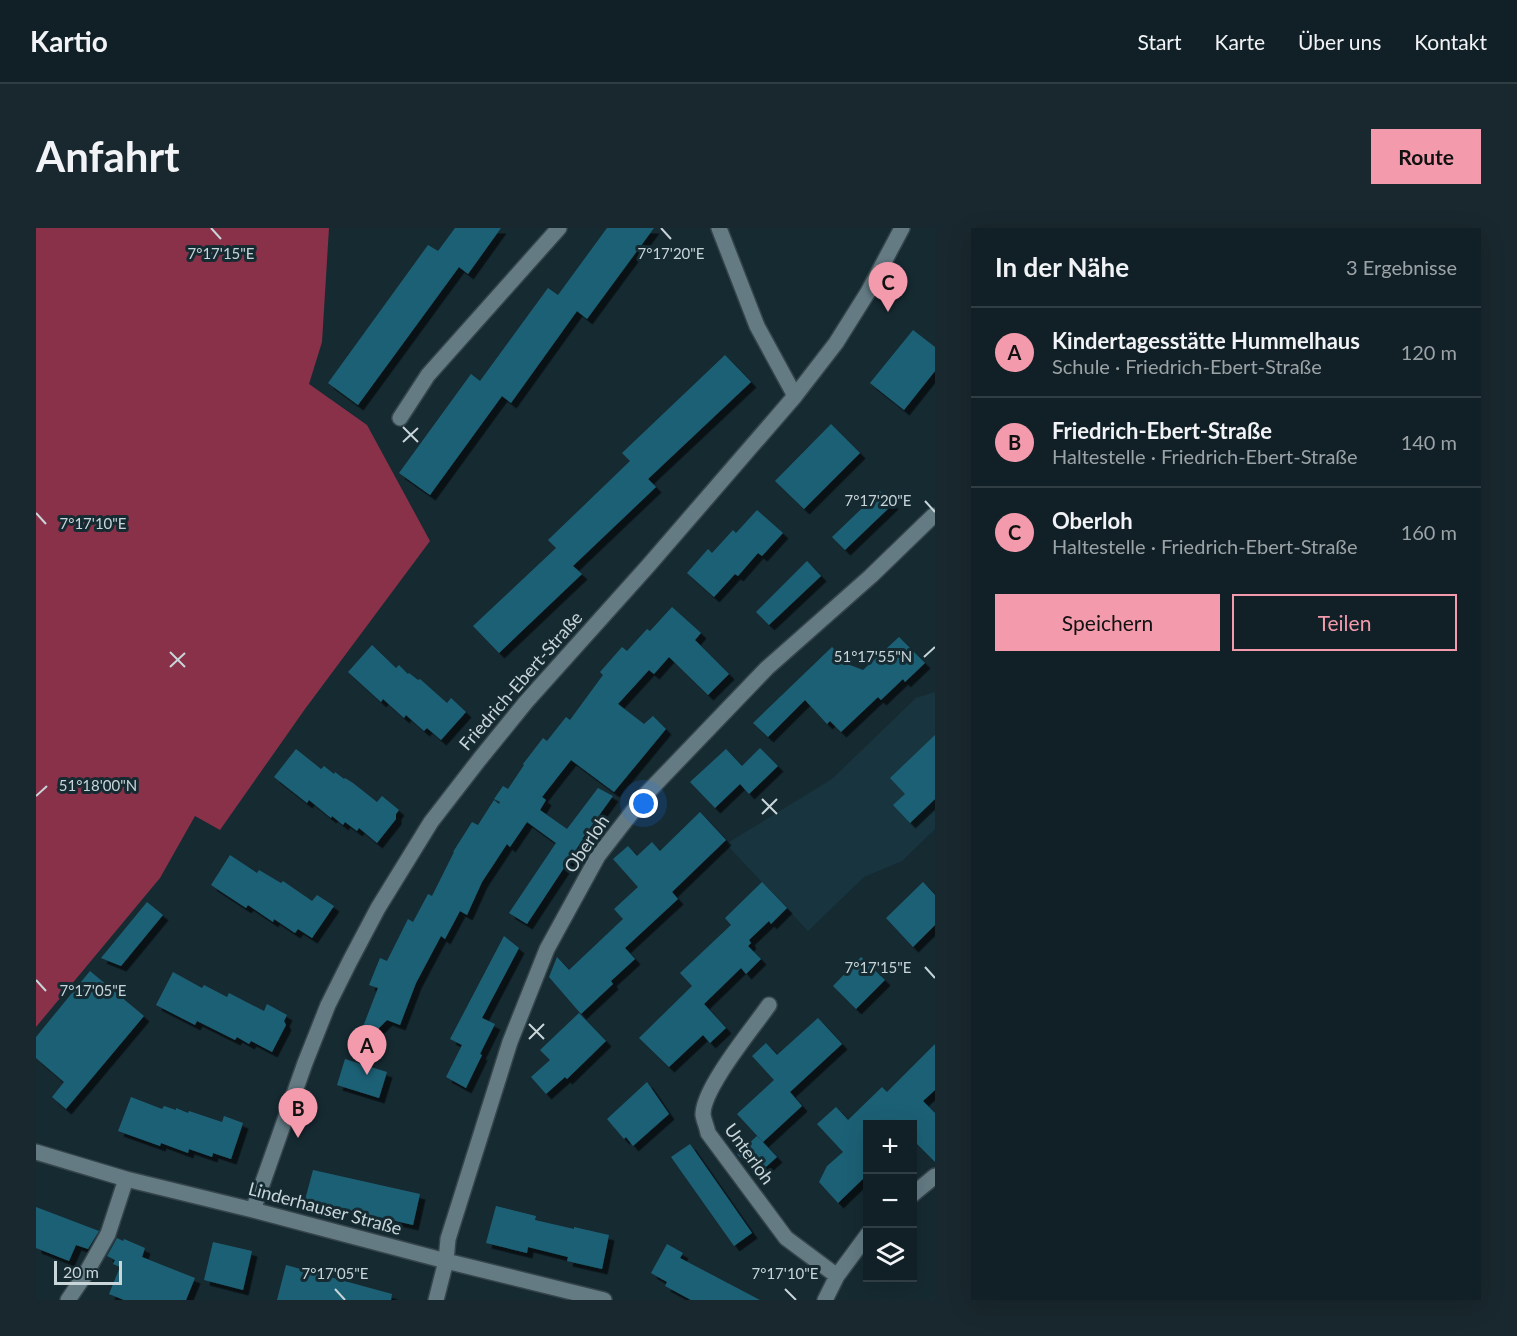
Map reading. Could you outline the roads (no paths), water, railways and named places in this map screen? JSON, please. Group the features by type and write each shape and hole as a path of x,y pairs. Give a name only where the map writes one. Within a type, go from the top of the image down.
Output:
{"street":[{"path":"399,417 428,375 559,228"},
{"path":"718,228 757,326 795,396"},
{"name":"Friedrich-Ebert-Straße","path":"253,1210 328,1005 378,908 431,822 526,702 648,566 795,396 836,343 863,301 902,228"},
{"name":"Oberloh","path":"436,1300 446,1261 448,1239 510,1042 546,950 598,856 647,793 767,668 871,576 933,516"},
{"name":"Unterloh","path":"769,1005 710,1090 703,1113 708,1133 786,1238 837,1276"},
{"name":"Linderhauser Straße","path":"36,1152 126,1179 604,1300"},
{"path":"917,1191 935,1176"},
{"path":"68,1300 108,1234 126,1179"},
{"path":"825,1300 837,1276 863,1240"}],"place":[{"name":"Oberloh","path":"888,312"},
{"name":"Kindertagesstätte Hummelhaus","path":"367,1075"},
{"name":"Friedrich-Ebert-Straße","path":"298,1138"}]}
